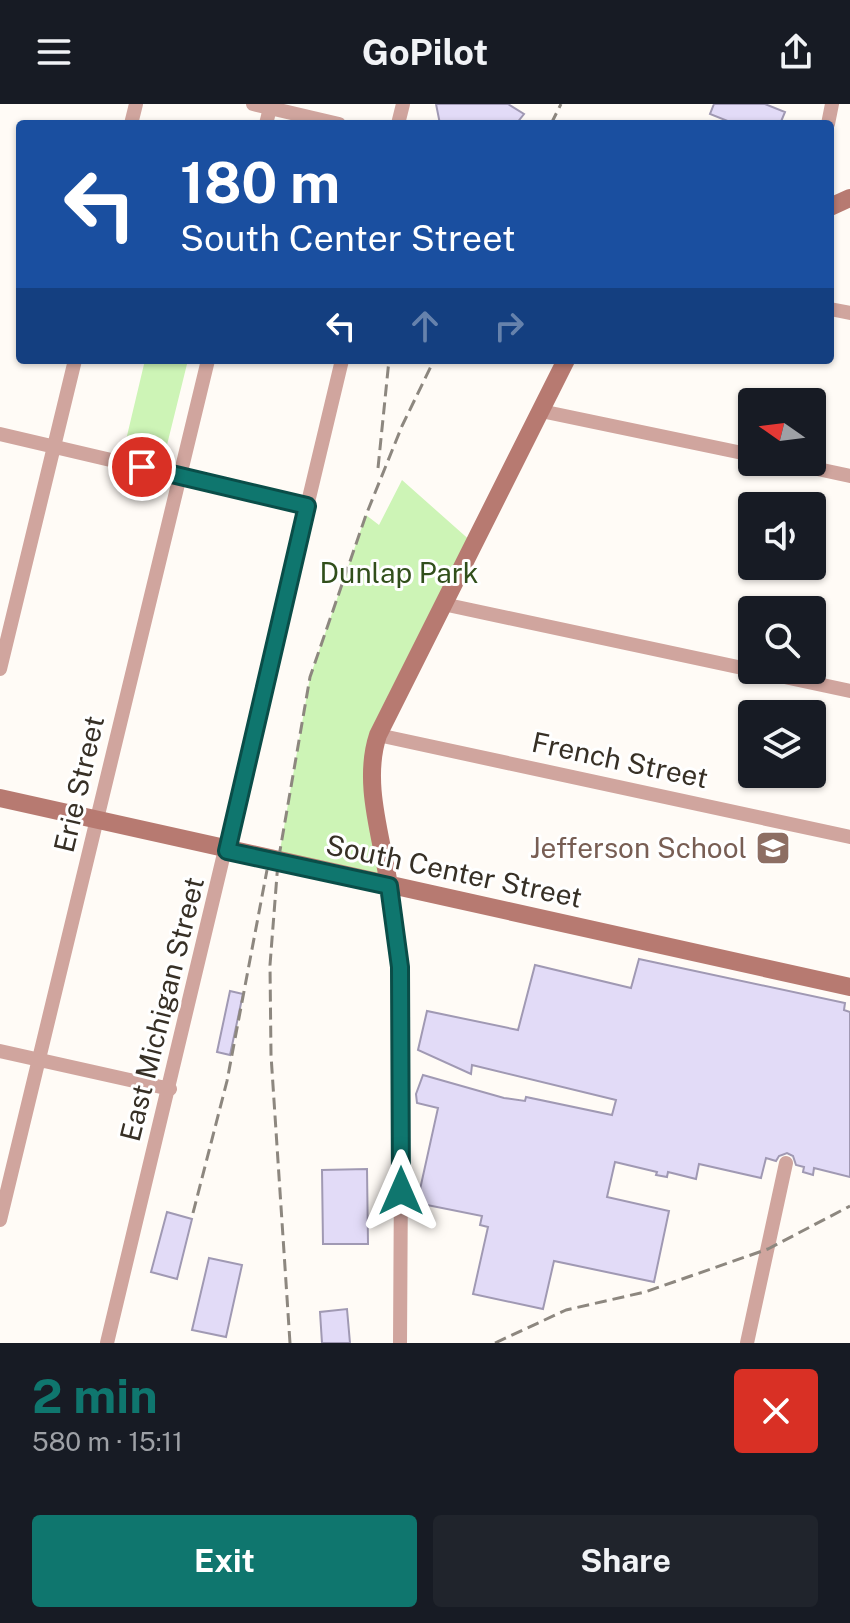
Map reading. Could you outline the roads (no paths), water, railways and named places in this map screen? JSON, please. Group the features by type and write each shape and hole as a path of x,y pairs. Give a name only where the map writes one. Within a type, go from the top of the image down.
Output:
{"street":[{"path":"253,104 324,120"},
{"path":"0,669 74,364"},
{"name":"Erie Street","path":"0,1220 207,364"},
{"name":"East Michigan Street","path":"107,1343 341,364"},
{"path":"400,1343 400,967 372,764 378,735 564,364"},
{"path":"541,411 738,452"},
{"path":"0,434 307,506"},
{"path":"826,471 850,476"},
{"path":"443,604 850,691"},
{"name":"French Street","path":"378,735 850,837"},
{"name":"South Center Street","path":"0,798 227,851 850,987"},
{"path":"0,1051 170,1089"},
{"path":"747,1343 786,1163"}],"railway":[{"path":"553,120 561,104"},
{"path":"378,468 389,364"},
{"path":"290,1343 271,1055 270,965 278,862 310,677 366,515 402,426 432,364"},
{"path":"193,1213 227,1081 267,870"},
{"path":"495,1343 566,1310 645,1292 768,1249 850,1206"}],"place":[{"name":"Jefferson School","path":"773,848"}],"park label":[{"name":"Dunlap Park","path":"399,573"}]}
